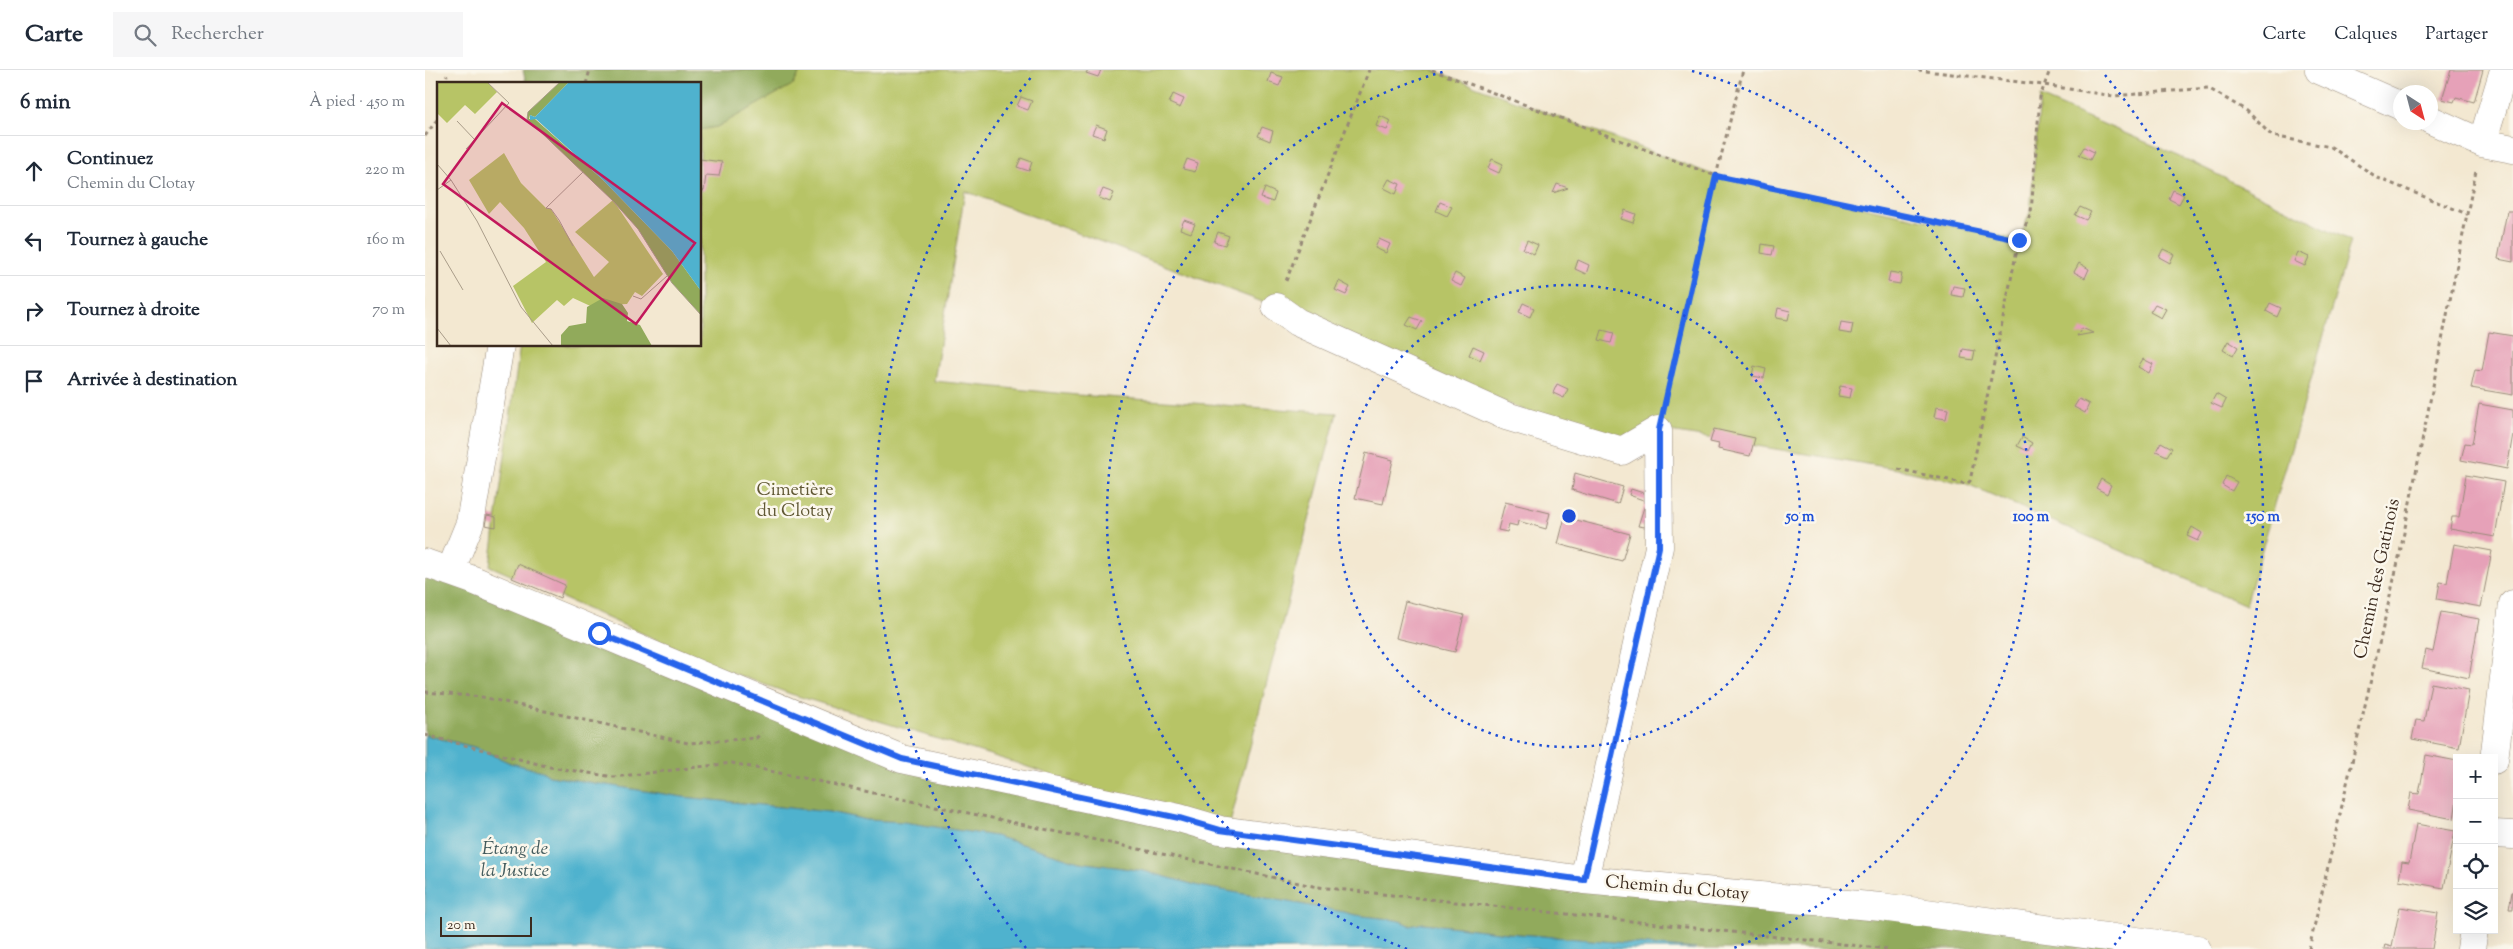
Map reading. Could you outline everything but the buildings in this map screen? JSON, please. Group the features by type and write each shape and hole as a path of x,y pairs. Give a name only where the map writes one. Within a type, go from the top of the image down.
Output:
{"street":[{"path":"2319,70 2393,102"},
{"path":"2482,143 2504,70"},
{"path":"2438,123 2482,143 2513,149"},
{"path":"1276,307 1297,322 1505,416 1622,451 1659,430 1659,547 1584,880"},
{"path":"450,572 470,523 500,346"},
{"name":"Chemin du Clotay","path":"425,563 473,580 902,759 1169,816 1220,830 1584,880 1881,908 2197,949"},
{"path":"2495,754 2513,604"},
{"path":"2498,834 2513,835"},
{"path":"2471,949 2473,934"}],"path":[{"path":"1276,307 1369,70"},
{"path":"1433,70 1716,176 2019,240"},
{"path":"1659,430 1716,176 1743,70"},
{"path":"1918,70 2044,85 2113,96 2208,88 2247,111 2272,136 2331,147 2378,178 2467,214"},
{"path":"1898,469 1967,484 1970,481 2019,240 2031,212 2040,97 2050,70"},
{"path":"445,82 447,75"},
{"path":"425,136 437,120"},
{"name":"Chemin des Gatinois","path":"2309,949 2400,553 2482,143"},
{"path":"425,692 481,698 688,743 755,738 792,714"},
{"path":"425,735 550,767 614,777 732,763 1318,887 1888,949"}],"green space":[{"path":"523,70 801,70 794,84 717,127 701,130 701,82 526,82"},
{"name":"Cimetière du Clotay","path":"713,70 1432,70 1716,176 2019,240 2030,212 2040,97 2190,161 2351,241 2246,605 1967,484 1898,469 1659,430 1622,451 1276,307 965,191 934,381 1077,395 1337,413 1228,831 1179,818 1013,762 791,694 727,671 490,566 520,346 701,346 701,83"},
{"path":"425,563 902,759 1179,818 2197,949 1696,949 1507,933 1424,923 1411,926 1397,921 1199,886 1144,871 1079,862 995,836 903,822 867,820 829,812 683,797 549,776 542,771 510,763 478,748 425,735"}],"water":[{"name":"Étang de la Justice","path":"425,735 478,748 510,763 542,771 549,776 683,797 829,812 867,820 903,822 995,836 1079,862 1144,871 1199,886 1397,921 1411,926 1423,923 1507,933 1696,949 425,949"}],"route":[{"path":"599,633 902,759 1179,818 1220,830 1584,880 1659,547 1659,430 1716,176 2019,240"}]}
